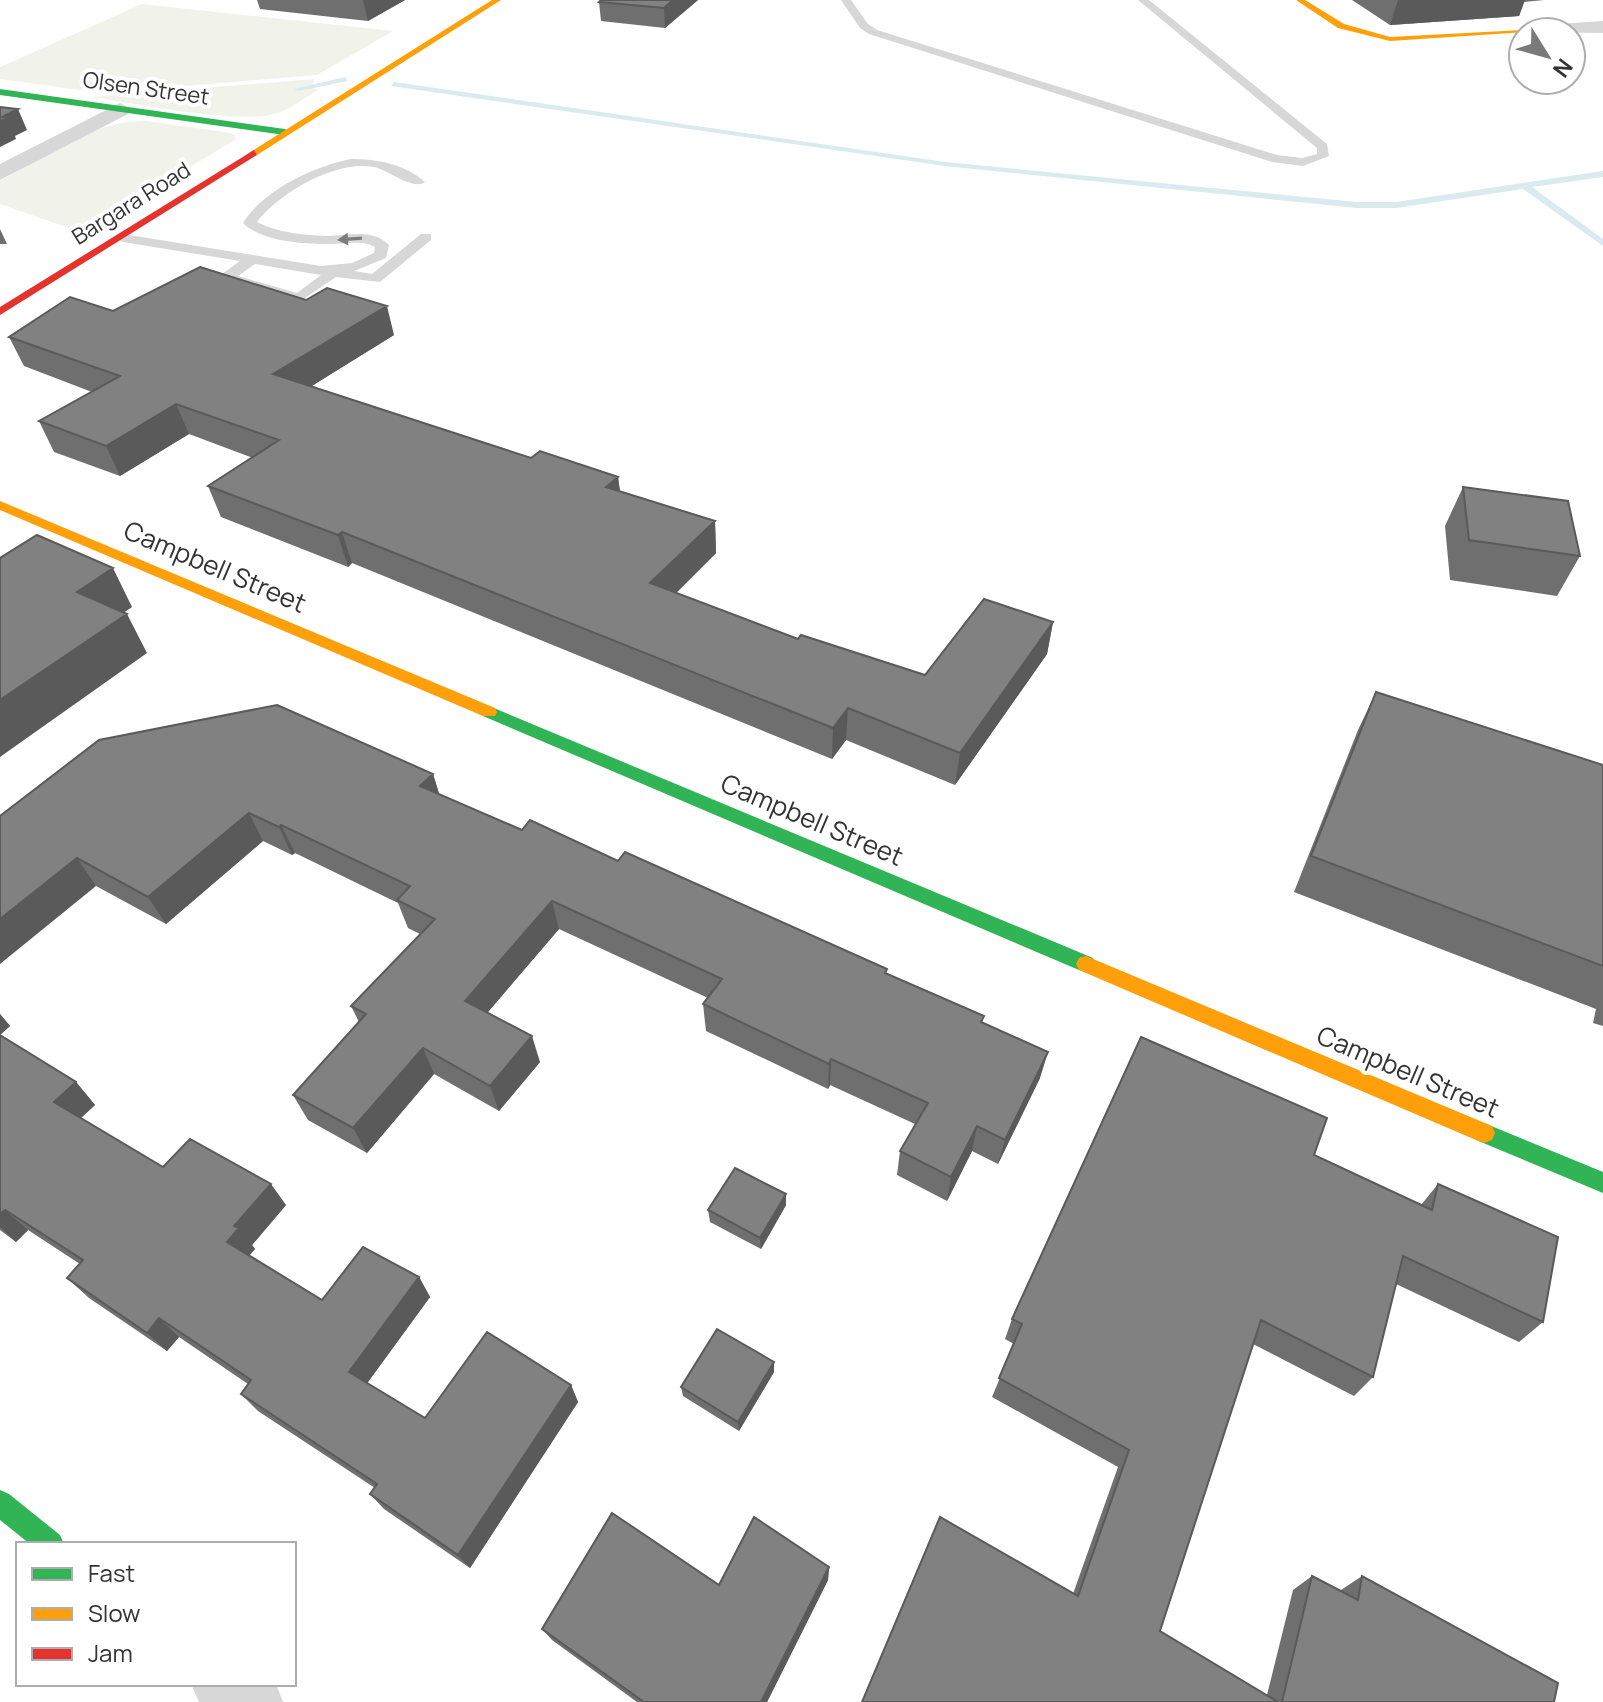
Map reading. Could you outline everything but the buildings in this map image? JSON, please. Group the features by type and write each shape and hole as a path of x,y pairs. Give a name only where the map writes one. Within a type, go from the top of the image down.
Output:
{"street":[{"name":"Bargara Road","path":"0,312 123,238 491,0"},
{"path":"1300,0 1341,26 1380,37 1413,40 1507,33"},
{"name":"Olsen Street","path":"0,92 285,132"},
{"path":"0,173 120,109"},
{"name":"Campbell Street","path":"0,505 1603,1183"},
{"path":"0,1503 49,1542"},
{"path":"228,1686 248,1702"}],"lane":[{"path":"846,0 864,26 873,32 1276,159 1303,162 1323,156 1323,147 1143,0"},
{"path":"253,259 227,277 299,298 328,271 366,264 381,255 382,245 367,238 324,240 257,229 250,223 254,216 326,166 343,161 371,162 419,182"},
{"path":"123,238 375,279 426,237"}],"shaded area":[{"path":"142,4 393,31 317,75 101,93 0,79 0,67"},
{"path":"315,79 311,87 318,90 281,112 258,117 212,115 91,97"},
{"path":"146,121 225,132 234,134 236,139 83,233 0,204 0,181 52,151 88,133 126,122"}],"waterway":[{"path":"298,89 345,79"},
{"path":"394,84 945,164 1357,205 1396,205 1525,186"},
{"path":"1525,186 1603,174"},
{"path":"1525,186 1603,243"}],"traffic: fast":[{"path":"0,92 285,132"},
{"path":"489,712 1086,964"},
{"path":"1484,1133 1603,1183"},
{"path":"0,1503 49,1542"}],"traffic: slow":[{"path":"254,153 497,0"},
{"path":"1300,0 1341,26 1390,39 1507,33"},
{"path":"0,505 489,712"},
{"path":"1086,964 1484,1133"}],"traffic: jam":[{"path":"0,312 254,153"}]}
